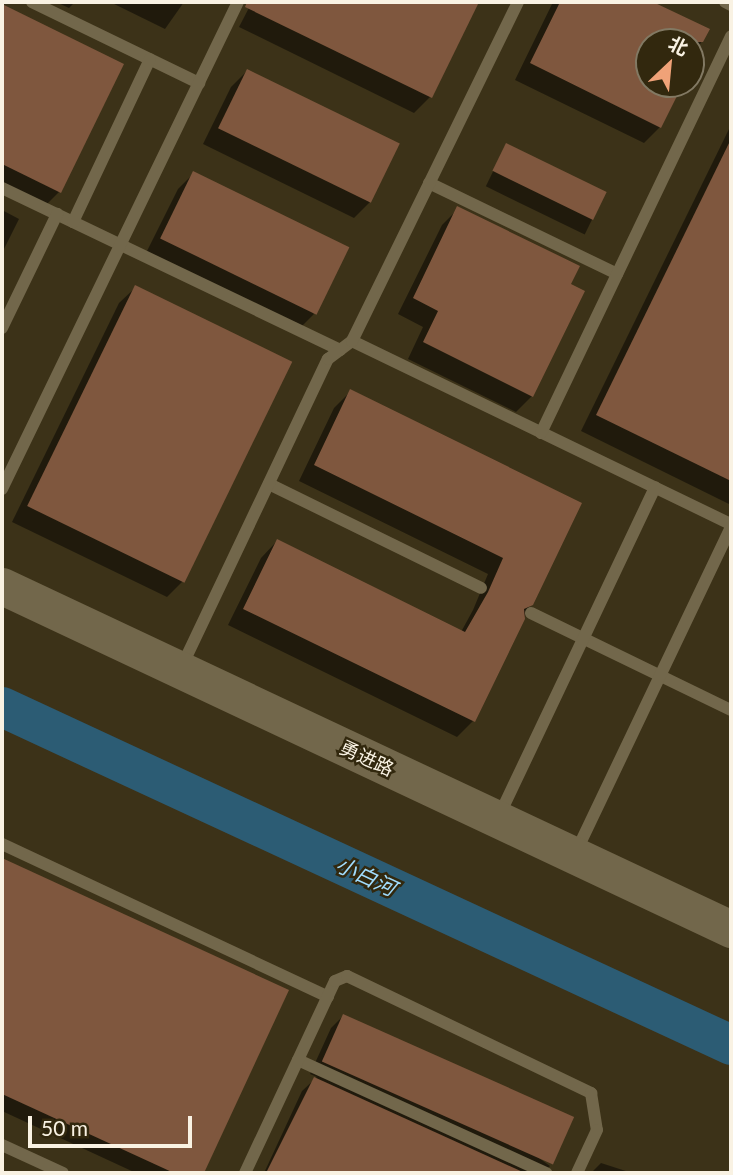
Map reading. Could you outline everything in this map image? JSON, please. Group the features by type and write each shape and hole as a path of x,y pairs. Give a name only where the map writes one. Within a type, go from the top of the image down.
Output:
{"street":[{"name":"勇进路","path":"2,586 731,929"}],"lane":[{"path":"33,2 199,83"},
{"path":"2,489 238,2"},
{"path":"180,670 328,359 352,341 518,2"},
{"path":"725,2 731,5"},
{"path":"541,433 731,36"},
{"path":"73,222 150,59"},
{"path":"429,183 617,274"},
{"path":"2,188 340,350"},
{"path":"2,328 57,215"},
{"path":"352,341 731,526 575,856"},
{"path":"268,484 481,588"},
{"path":"498,820 655,487"},
{"path":"531,613 731,710"},
{"path":"2,845 328,997"},
{"path":"245,1173 335,981 347,976 592,1093 597,1130 577,1173"},
{"path":"298,1060 546,1173"},
{"path":"2,1145 62,1173"}],"building":[{"path":"247,2 479,2 432,98 245,7"},
{"path":"560,2 653,2 710,29 705,38 705,28 635,28 635,98 676,98 661,128 530,63"},
{"path":"2,4 124,64 61,193 2,164"},
{"path":"247,69 400,144 371,203 218,128"},
{"path":"731,139 731,481 596,415"},
{"path":"506,143 607,192 593,220 492,171"},
{"path":"193,171 349,247 317,315 160,238"},
{"path":"457,206 580,266 571,284 585,291 533,397 423,342 438,311 413,298"},
{"path":"135,285 292,362 184,583 27,506"},
{"path":"350,389 582,503 533,605 524,609 525,619 475,722 243,609 277,539 465,632 488,592 503,558 314,465"},
{"path":"2,858 289,990 204,1173 174,1173 2,1094"},
{"path":"343,1014 574,1117 553,1164 322,1062"},
{"path":"314,1077 525,1173 266,1173"}],"waterway":[{"name":"小白河","path":"2,707 731,1045"}]}
